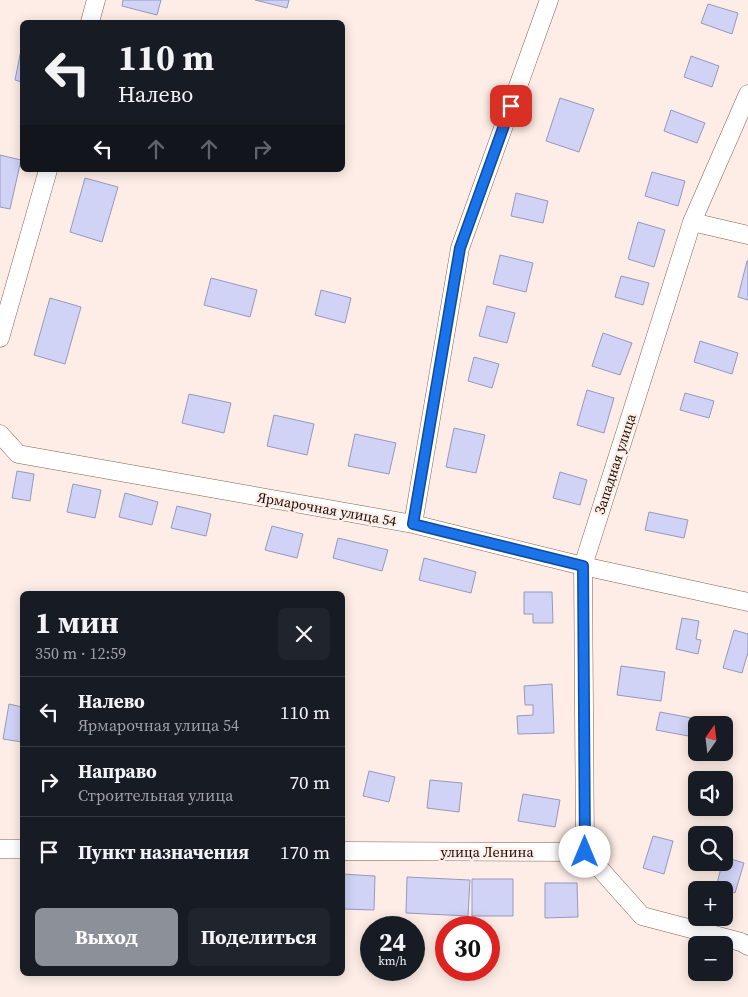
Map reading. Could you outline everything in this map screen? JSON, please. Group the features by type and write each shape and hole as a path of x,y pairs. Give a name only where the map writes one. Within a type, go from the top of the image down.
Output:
{"street":[{"path":"91,20 96,0"},
{"path":"413,524 460,248 549,0"},
{"name":"Западная улица","path":"585,852 583,566 692,222 748,94"},
{"path":"0,338 47,172"},
{"path":"692,222 748,235"},
{"name":"Ярмарочная улица 54","path":"0,434 18,454 413,524 583,566 748,602"},
{"path":"0,849 20,849"},
{"name":"улица Ленина","path":"345,851 585,852"},
{"path":"585,852 642,916 741,942 748,946"}],"building":[{"path":"123,0 161,0 157,15 122,6"},
{"path":"255,0 289,0 287,8"},
{"path":"708,4 738,13 732,34 701,23"},
{"path":"20,55 20,81 15,80"},
{"path":"691,56 719,66 712,87 684,77"},
{"path":"560,98 594,109 579,152 546,141"},
{"path":"671,110 705,123 697,143 664,131"},
{"path":"0,155 20,160 20,164 10,209 0,207"},
{"path":"652,172 685,181 678,206 645,196"},
{"path":"85,178 118,187 102,242 70,232"},
{"path":"516,193 548,201 543,223 511,216"},
{"path":"638,222 665,230 654,267 628,259"},
{"path":"500,255 533,263 526,292 493,284"},
{"path":"748,261 748,300 738,297"},
{"path":"621,276 649,283 643,305 615,297"},
{"path":"211,278 257,290 250,317 204,305"},
{"path":"321,290 351,298 345,323 315,315"},
{"path":"50,298 81,307 65,364 34,355"},
{"path":"487,306 515,313 507,343 479,336"},
{"path":"603,333 632,343 620,375 592,366"},
{"path":"700,341 738,353 732,374 694,362"},
{"path":"474,357 499,364 492,388 468,381"},
{"path":"587,390 614,398 604,433 577,425"},
{"path":"685,393 714,401 709,418 680,410"},
{"path":"189,394 231,403 224,433 182,423"},
{"path":"274,415 314,424 307,455 267,446"},
{"path":"454,428 485,435 476,473 446,467"},
{"path":"355,434 396,443 389,474 348,466"},
{"path":"17,471 34,474 30,501 12,498"},
{"path":"560,472 587,480 580,505 553,498"},
{"path":"73,484 101,490 95,518 67,512"},
{"path":"125,493 158,502 152,525 119,517"},
{"path":"177,506 211,514 206,536 171,528"},
{"path":"649,512 688,520 684,538 645,530"},
{"path":"272,526 303,534 297,558 265,550"},
{"path":"338,538 388,550 382,571 333,558"},
{"path":"424,558 476,572 471,593 419,580"},
{"path":"524,592 552,592 553,623 533,623 533,614 524,614"},
{"path":"682,618 699,621 696,639 701,640 698,654 676,649"},
{"path":"734,630 748,634 748,652 742,673 723,668"},
{"path":"621,666 665,672 661,701 617,695"},
{"path":"552,684 554,733 518,734 517,716 533,715 533,705 525,705 524,686"},
{"path":"9,704 20,707 20,742 3,739"},
{"path":"660,712 688,717 688,736 656,730"},
{"path":"369,771 395,777 389,802 363,796"},
{"path":"430,780 462,783 459,812 427,808"},
{"path":"523,794 560,800 555,827 518,821"},
{"path":"653,836 673,841 664,874 643,868"},
{"path":"733,860 744,863 735,893 733,892 733,881 718,881 720,871 733,871"},
{"path":"345,874 375,876 374,910 345,909"},
{"path":"407,877 470,880 468,916 406,913"},
{"path":"472,879 513,879 513,916 472,916"},
{"path":"545,883 577,883 578,917 545,918"}],"route":[{"path":"511,106 460,248 413,524 583,566 585,852"}]}
